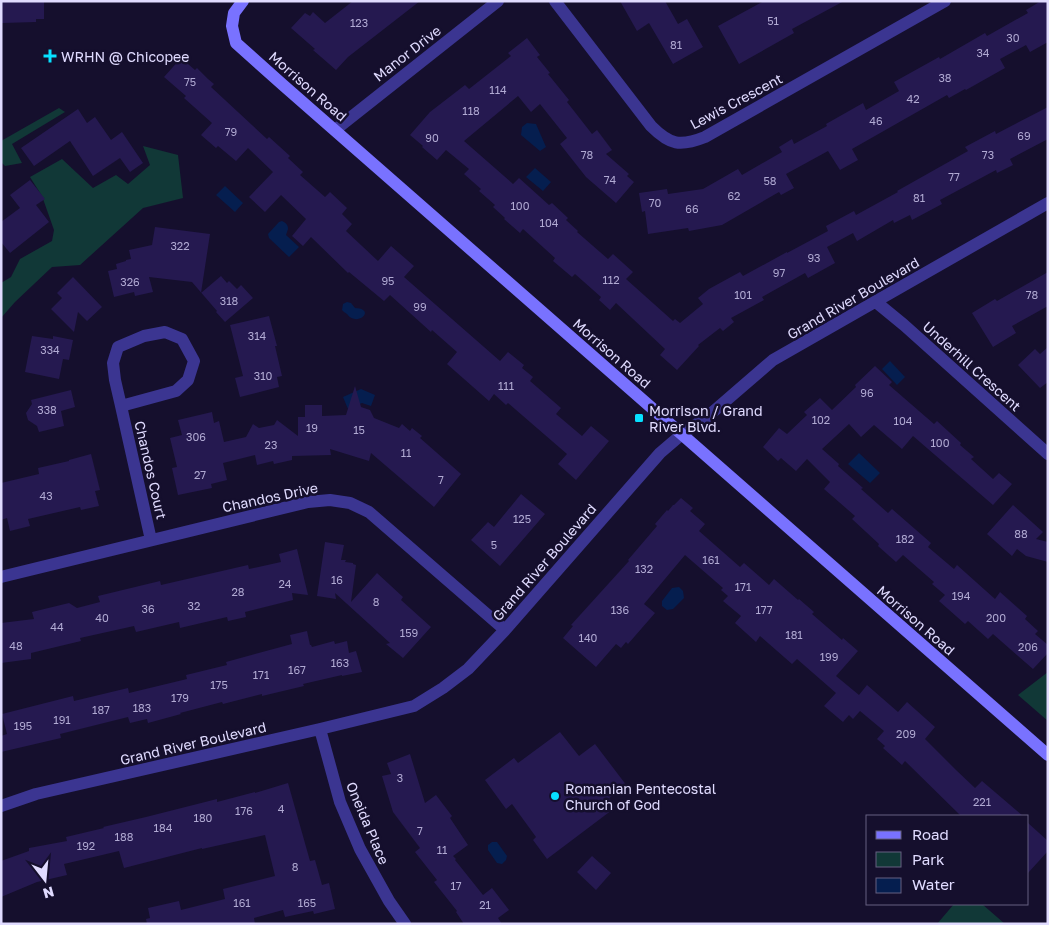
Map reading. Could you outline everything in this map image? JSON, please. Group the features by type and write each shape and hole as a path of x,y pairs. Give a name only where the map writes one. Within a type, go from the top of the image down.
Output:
{"street":[{"name":"Morrison Road","path":"243,1 234,13 232,26 236,43 1048,755"},
{"name":"Manor Drive","path":"335,130 498,1"},
{"name":"Lewis Crescent","path":"555,1 651,126 661,136 675,143 692,142 705,137 945,1"},
{"name":"Grand River Boulevard","path":"1,806 36,794 414,706 443,688 468,669 505,630 660,453 681,434 707,417 773,360 1048,203"},
{"name":"Underhill Crescent","path":"876,302 1048,454"},
{"name":"Chandos Court","path":"121,406 176,391 188,380 194,361 182,339 165,332 144,336 118,347 113,363 114,380 152,540"},
{"name":"Chandos Drive","path":"1,577 308,502 330,500 350,503 369,512 505,630"},
{"name":"Oneida Place","path":"320,729 340,802 360,849 403,923"}],"green space":[{"path":"59,108 65,112 12,144 22,163 5,166 1,162 1,141"},
{"path":"143,146 178,155 183,198 143,208 80,265 52,267 1,318 1,283 11,277 20,259 52,241 54,230 42,196 30,177 62,159 93,188 116,175 128,184 150,165"},
{"path":"1048,672 1048,721 1018,695"},
{"path":"953,905 983,905 1005,924 937,924"}],"water":[{"path":"527,123 536,124 546,147 540,151 521,135 522,127"},
{"path":"535,168 551,182 543,191 526,177"},
{"path":"225,186 243,203 235,212 216,195"},
{"path":"282,221 288,226 286,235 299,247 289,257 269,238 268,234"},
{"path":"351,303 355,308 364,311 363,317 360,319 351,318 344,312 342,310 343,304"},
{"path":"890,361 905,377 897,385 882,369"},
{"path":"361,389 375,395 371,406 362,403 348,409 343,397"},
{"path":"859,453 880,473 870,483 848,464"},
{"path":"679,587 683,591 684,598 673,609 667,610 662,606 662,601 672,588"},
{"path":"492,842 497,842 507,856 502,864 497,863 488,850 488,845"}],"building":[{"path":"1,1 44,1 44,19 36,19 36,22 2,23"},
{"path":"353,1 420,1 348,57 336,70 291,28 305,13 310,16 313,12 325,23"},
{"path":"620,1 665,1 678,24 687,19 703,47 673,64 649,23 637,31"},
{"path":"764,1 844,1 792,29 794,33 739,64 718,26"},
{"path":"1041,1 1048,1 1048,42 1030,52 1026,45 1000,59 1005,68 949,98 947,95 852,149 858,160 840,170 828,151 786,174 794,188 781,195 779,192 722,225 689,231 688,228 648,234 645,211 642,212 639,193 667,189 668,194 703,189 738,169 742,175 782,152 779,147 792,139 794,144 863,103 866,110 899,91 894,82 939,57 940,59 985,33 987,36 1028,13 1026,10"},
{"path":"527,38 540,55 537,57 550,73 548,74 569,100 567,102 592,134 597,130 612,150 606,154 629,174 627,176 634,182 616,203 586,177 560,144 567,138 540,104 531,112 518,96 464,141 513,184 519,178 549,205 552,203 568,218 566,220 577,232 608,259 613,254 633,272 626,279 673,321 675,319 680,323 703,304 698,298 709,289 740,272 743,276 828,231 826,226 854,211 856,215 898,192 968,151 965,147 995,131 996,134 1048,107 1048,139 1010,159 1013,165 997,173 996,170 940,200 942,204 912,220 910,215 894,223 893,220 857,241 853,233 827,247 835,263 808,278 805,273 762,297 764,300 731,318 734,322 723,331 720,328 698,345 677,370 660,355 665,349 616,303 610,310 599,300 601,297 575,274 572,277 553,261 555,258 523,229 520,233 504,219 493,207 495,205 479,191 481,189 464,174 469,169 446,150 437,160 410,135 430,112 465,85 469,89 511,56 508,53"},
{"path":"181,58 195,70 197,68 214,84 211,87 267,139 269,137 290,156 288,158 303,172 300,175 325,197 330,192 347,208 342,214 352,224 346,231 378,261 391,246 414,266 404,277 500,361 508,352 524,365 522,368 533,377 530,381 561,408 556,414 582,436 591,426 609,441 576,480 558,464 567,454 508,403 506,405 494,394 489,401 447,364 457,352 432,330 431,332 390,295 384,301 348,273 311,237 303,246 292,236 306,219 281,195 265,212 249,197 273,172 248,148 236,161 201,135 212,123 184,98 186,96 164,77"},
{"path":"78,109 87,123 95,117 111,140 122,132 143,163 130,172 120,158 93,176 70,141 34,166 21,148"},
{"path":"30,180 45,199 36,205 49,222 10,253 1,242 1,222 20,208 10,195"},
{"path":"155,227 210,234 201,293 192,282 149,277 153,292 135,296 134,292 114,297 108,271 117,269 116,264 131,259 129,250 152,245"},
{"path":"1048,272 1048,306 1012,326 1016,333 993,347 972,313"},
{"path":"221,276 227,283 229,281 237,289 241,285 253,298 225,322 201,293"},
{"path":"73,277 102,307 87,321 78,312 74,332 51,309 62,298 57,293"},
{"path":"269,316 282,376 277,377 279,387 240,397 235,378 243,376 230,325"},
{"path":"32,336 53,339 53,336 73,340 69,360 63,359 59,379 25,372"},
{"path":"1048,347 1048,382 1040,388 1018,365 1035,349 1040,354"},
{"path":"875,366 892,382 889,385 934,424 937,421 961,443 960,445 974,457 971,459 993,479 999,473 1012,484 993,505 913,436 902,449 874,425 861,437 849,424 822,449 863,488 861,489 888,513 892,509 931,543 928,547 954,569 957,565 995,599 1000,592 1027,616 1025,619 1038,631 1035,634 1048,645 1048,653 1033,669 993,634 988,639 968,621 965,624 939,601 945,595 932,584 934,582 903,555 896,562 878,546 879,544 852,519 855,516 824,489 830,482 807,459 796,471 781,458 778,461 763,447 779,428 787,434 807,415 804,412 820,398 832,410"},
{"path":"355,386 361,407 370,410 374,418 399,428 402,424 410,431 412,428 422,436 420,438 461,474 434,507 371,453 369,461 330,449 331,455 292,456 292,460 274,464 273,461 257,465 255,455 223,463 227,480 211,484 212,488 178,495 172,468 177,467 170,438 182,435 178,420 212,412 214,423 219,421 224,442 246,437 253,424 259,428 274,425 277,420 298,436 298,417 305,417 305,405 322,405 322,416 346,415"},
{"path":"71,390 75,407 61,411 64,426 39,432 37,426 28,420 26,413 32,404 31,400"},
{"path":"91,454 100,490 95,491 99,506 81,510 80,507 28,519 30,526 10,531 7,518 1,520 1,483 39,474 38,468"},
{"path":"521,494 545,514 500,566 471,540 488,522 494,527"},
{"path":"681,498 693,508 690,511 705,524 699,531 740,567 744,563 769,585 774,579 814,612 812,614 842,640 843,638 858,651 836,676 859,695 867,685 898,712 907,702 935,727 925,739 956,770 975,788 982,781 1022,815 960,815 905,761 902,765 883,748 885,746 877,739 884,731 860,711 853,719 849,715 843,722 824,706 836,693 797,659 792,664 760,636 756,642 735,623 741,616 723,601 728,596 721,590 723,588 685,555 644,604 655,613 628,644 626,642 621,648 616,644 596,667 563,638 573,626 571,625 629,561 657,526 655,524"},
{"path":"1013,505 1043,532 1036,539 1048,542 1048,562 1026,556 1017,549 1012,556 987,534"},
{"path":"325,542 344,545 341,560 346,560 345,562 356,565 351,602 377,573 403,597 401,600 431,627 403,658 386,644 390,643 335,593 336,599 317,596"},
{"path":"297,549 308,595 292,593 293,600 245,612 246,617 228,621 227,617 180,628 179,622 136,632 134,626 80,638 81,641 31,653 31,659 1,663 1,623 34,619 32,612 69,603 77,608 100,602 98,596 160,581 161,585 248,565 249,569 281,562 279,554"},
{"path":"307,631 312,647 334,641 335,644 347,641 349,653 356,651 362,672 303,684 304,686 262,696 262,694 223,704 222,702 148,723 147,719 130,723 128,717 60,734 61,738 1,752 1,736 7,734 2,714 73,696 74,701 128,688 129,693 187,679 186,675 227,665 226,662 292,644 290,635"},
{"name":"Romanian Pentecostal Church of God","path":"560,732 579,756 595,744 627,786 609,798 616,807 547,859 533,840 536,837 512,804 506,809 485,780 514,758 518,763"},
{"path":"410,754 425,803 436,795 452,816 450,818 468,845 453,856 455,860 483,895 492,888 509,910 498,918 502,924 464,924 457,911 434,882 437,880 415,852 420,848 393,812 382,776 391,774 387,763"},
{"path":"288,783 310,861 315,860 322,885 329,883 335,909 314,914 313,911 285,917 283,910 254,918 255,924 147,924 146,919 150,918 148,908 179,901 181,910 225,899 223,889 275,876 265,835 202,848 124,868 119,851 64,864 67,875 37,882 1,897 1,861 29,851 29,848 67,841 66,837 103,827 217,799 217,802 255,793"},
{"path":"1029,824 1048,841 1048,851 1029,872"},
{"path":"592,856 611,873 596,890 577,872"}],"place":[{"name":"WRHN @ Chicopee","path":"50,56"},
{"name":"Morrison / Grand River Blvd.","path":"639,418"},
{"name":"Romanian Pentecostal Church of God","path":"555,796"}]}
